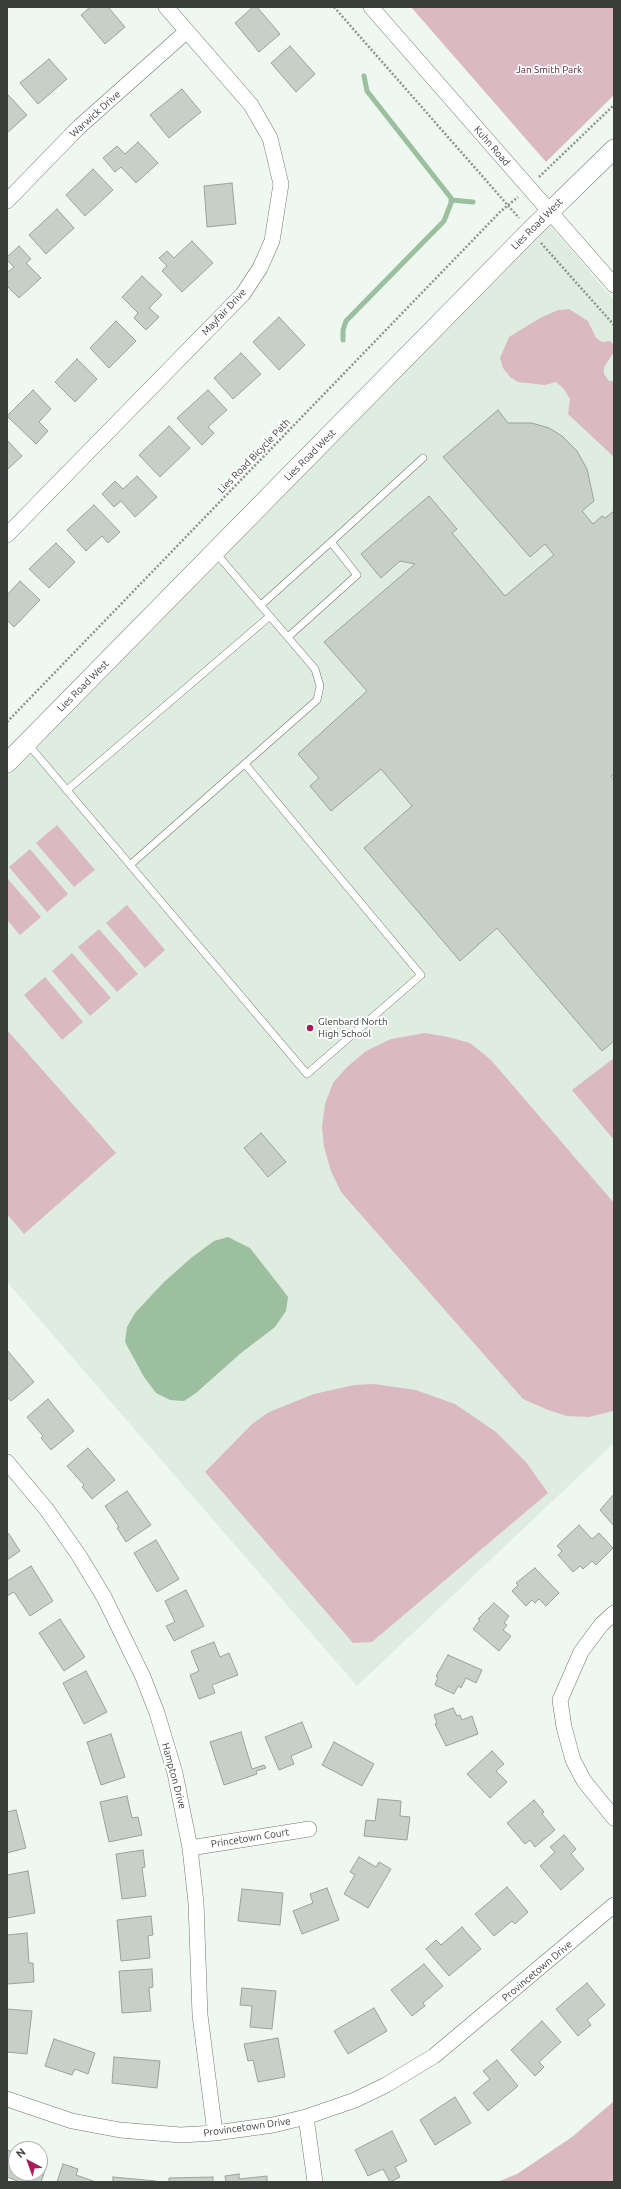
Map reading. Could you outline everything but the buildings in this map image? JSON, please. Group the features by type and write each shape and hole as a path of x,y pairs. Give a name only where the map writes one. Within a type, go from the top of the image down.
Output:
{"street":[{"name":"Mayfair Drive","path":"7,535 243,294 260,268 272,240 281,184 270,138 251,105 166,7"},
{"name":"Kuhn Road","path":"371,7 614,285"},
{"name":"Warwick Drive","path":"7,201 79,127 188,31"},
{"name":"Lies Road West","path":"7,763 550,211 614,149"},
{"name":"Hampton Drive","path":"7,1462 47,1510 78,1554 120,1626 156,1713 175,1773 190,1848 196,1903 200,2015 215,2133"},
{"path":"614,1612 581,1652 560,1700 564,1727 573,1760 584,1781 614,1818"},
{"name":"Princetown Court","path":"190,1848 309,1829"},
{"name":"Provincetown Drive","path":"7,2099 72,2121 120,2130 181,2135 215,2133 273,2125 306,2117 355,2100 386,2085 434,2056 614,1905"},
{"path":"306,2117 316,2182"}],"lane":[{"path":"261,605 423,458"},
{"path":"288,636 357,575 331,542"},
{"path":"130,865 317,700 320,686 315,669 215,552"},
{"path":"66,790 270,616"},
{"path":"26,743 307,1074 421,975 245,764"}],"path":[{"path":"334,7 515,213"},
{"path":"544,172 614,105"},
{"name":"Lies Road Bicycle Path","path":"7,722 500,212 513,202"},
{"path":"546,250 614,325"}],"shaded area":[{"name":"Glenbard North High School","path":"548,223 614,300 614,1443 357,1686 7,1282 7,774"},
{"path":"228,1237 250,1248 288,1297 286,1311 275,1327 241,1353 196,1393 184,1401 170,1400 156,1393 144,1377 125,1342 127,1327 135,1313 164,1282 191,1258 214,1241"}],"green space":[{"name":"Jan Smith Park","path":"411,7 614,7 614,95 546,162"},
{"path":"569,309 588,321 596,338 602,342 610,341 614,345 614,352 604,367 604,374 609,381 614,381 614,457 568,414 570,399 564,389 556,382 545,385 518,382 510,377 503,368 500,358 509,337 540,318 558,310"},
{"path":"57,825 95,870 74,887 36,843"},
{"path":"30,849 68,894 47,912 9,867"},
{"path":"7,878 41,917 20,935 7,920"},
{"path":"127,905 165,950 145,968 106,923"},
{"path":"99,929 138,974 117,992 78,947"},
{"path":"72,953 111,998 90,1016 52,971"},
{"path":"45,977 83,1022 62,1040 24,995"},
{"path":"7,1030 116,1153 24,1234 7,1214"},
{"path":"425,1033 470,1043 491,1060 614,1203 613,1411 589,1417 567,1416 548,1410 523,1399 341,1192 331,1171 324,1147 322,1127 325,1104 333,1083 347,1067 366,1051 391,1039"},
{"path":"614,1058 614,1140 572,1090"},
{"path":"374,1384 416,1390 455,1404 496,1432 526,1462 548,1493 372,1642 353,1643 205,1472 252,1424 269,1412 314,1394 354,1385"},
{"path":"614,2101 614,2182 497,2182 517,2174 572,2137"}],"waterway":[{"path":"343,340 343,330 346,321 444,221 451,203 451,198 367,91 364,76"},
{"path":"451,200 473,202"}],"place":[{"name":"Glenbard North High School","path":"310,1028"}]}
